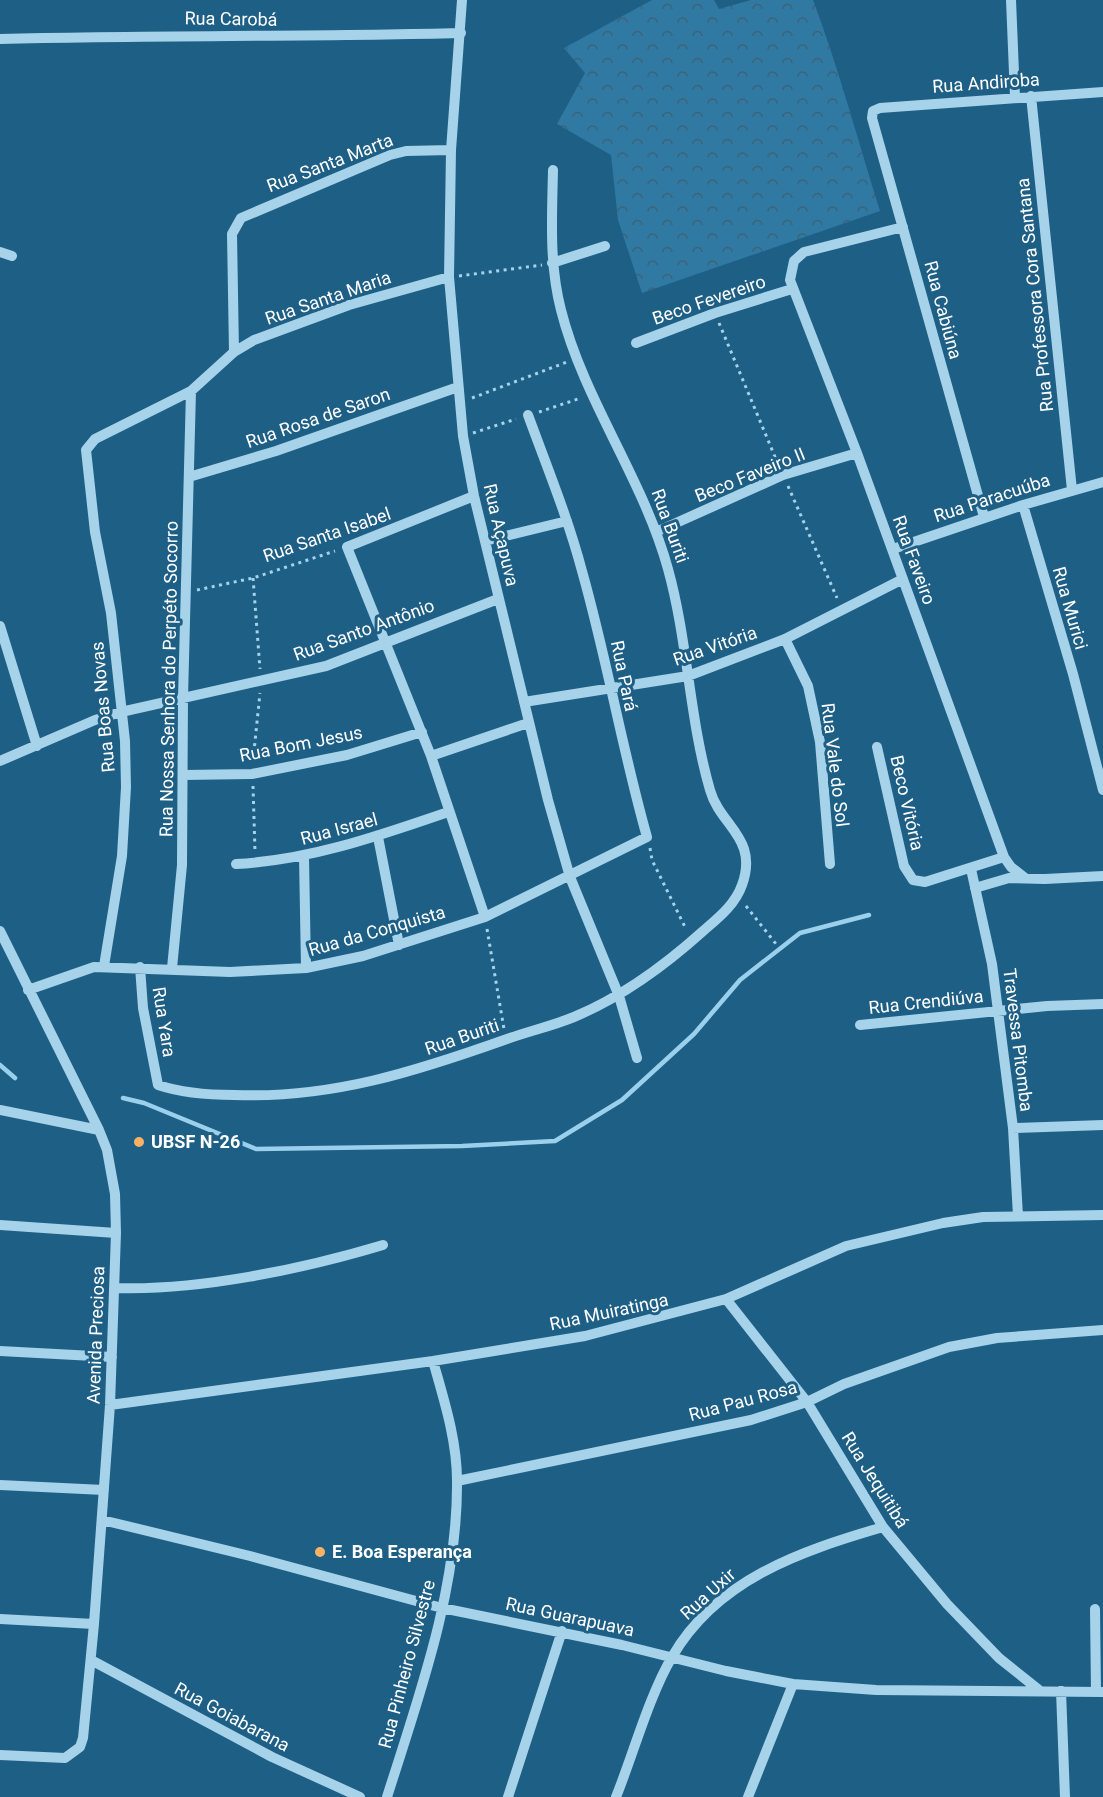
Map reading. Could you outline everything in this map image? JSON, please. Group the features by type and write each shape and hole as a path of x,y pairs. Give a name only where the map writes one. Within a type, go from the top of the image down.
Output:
{"street":[{"name":"Rua Açapuva","path":"462,0 451,150 449,277 459,402 474,496 498,599 512,643 528,723 570,876 619,996 637,1058"},
{"path":"1011,0 1015,97"},
{"name":"Rua Carobá","path":"0,39 181,34 327,37 461,33"},
{"name":"Rua Andiroba","path":"873,111 879,108 1103,92"},
{"name":"Rua Professora Cora Santana","path":"1031,96 1072,490"},
{"name":"Rua Cabiúna","path":"873,111 872,118 984,518"},
{"name":"Rua Santa Marta","path":"234,352 232,234 241,218 257,209 390,155 406,151 451,150"},
{"name":"Rua Buriti","path":"157,1082 166,1087 211,1095 297,1095 362,1085 411,1073 570,1019 619,996 693,941 725,912 738,895 745,873 744,847 741,837 710,792 676,603 657,532 631,471 576,358 560,309 552,263 553,170"},
{"name":"Rua Faveiro","path":"903,227 804,252 794,261 790,272 792,289 857,453 1005,857 1011,867 1024,878"},
{"path":"552,263 605,246"},
{"path":"0,252 12,256"},
{"name":"Rua Santa Maria","path":"88,446 103,435 191,391 234,352 254,340 349,306 449,277"},
{"name":"Beco Fevereiro","path":"636,343 715,313 792,289"},
{"name":"Rua Rosa de Saron","path":"189,477 276,451 458,387"},
{"name":"Rua Nossa Senhora do Perpéto Socorro","path":"172,968 182,865 183,698 191,391"},
{"name":"Rua Pará","path":"528,415 567,521 596,622 630,776 647,837"},
{"name":"Rua Boas Novas","path":"88,446 85,455 95,532 111,613 126,787 122,856 104,966"},
{"name":"Beco Faveiro II","path":"657,532 783,475 857,453"},
{"name":"Rua Paracuúba","path":"893,549 1023,505 1103,482"},
{"name":"Rua Santa Isabel","path":"347,547 474,496"},
{"name":"Rua Murici","path":"1023,505 1073,674 1103,790"},
{"path":"485,541 567,521"},
{"path":"347,547 431,756 484,917"},
{"name":"Rua Vitória","path":"524,702 688,676 785,639 903,579"},
{"name":"Rua Santo Antônio","path":"0,761 95,720 121,712 326,666 386,640 498,599"},
{"path":"0,626 37,746"},
{"name":"Rua Vale do Sol","path":"785,639 808,686 816,724 830,864"},
{"path":"431,756 528,723"},
{"name":"Rua Bom Jesus","path":"184,775 252,774 347,756 422,732"},
{"name":"Beco Vitória","path":"877,747 904,866 913,880 918,882 971,869"},
{"name":"Rua Israel","path":"236,864 304,857 378,837 448,812"},
{"path":"378,837 399,945"},
{"name":"Rua da Conquista","path":"28,990 82,970 104,966 230,972 306,969 399,945 484,917 647,837"},
{"path":"304,857 306,969"},
{"path":"971,869 1005,857"},
{"name":"Travessa Pitomba","path":"971,869 990,953 998,1011 1013,1128 1018,1216"},
{"path":"975,888 1009,878 1103,876"},
{"name":"Avenida Preciosa","path":"0,931 107,1150 116,1233 110,1405 83,1738 80,1747 65,1758 0,1755"},
{"name":"Rua Yara","path":"140,967 143,1008 157,1082"},
{"name":"Rua Crendiúva","path":"860,1025 998,1011 1103,1004"},
{"path":"0,1110 99,1130"},
{"path":"1013,1128 1103,1125"},
{"name":"Rua Muiratinga","path":"110,1405 433,1361 585,1336 726,1299 866,1240 942,1223 1018,1216 1103,1215"},
{"path":"0,1225 116,1233"},
{"path":"115,1288 144,1289 216,1280 297,1267 383,1245"},
{"name":"Rua Jequitibá","path":"726,1299 807,1402 883,1527 947,1604 999,1658 1039,1690"},
{"name":"Rua Pau Rosa","path":"457,1481 751,1420 807,1402 844,1384 949,1347 997,1338 1103,1330"},
{"path":"0,1351 112,1357"},
{"name":"Rua Pinheiro Silvestre","path":"387,1797 442,1608 453,1544 457,1481 447,1411 433,1361"},
{"path":"0,1485 104,1490"},
{"name":"Rua Guarapuava","path":"102,1520 250,1556 442,1608 562,1631 671,1658 793,1684 876,1690 1099,1692"},
{"name":"Rua Uxir","path":"616,1797 671,1658 692,1628 747,1580 775,1564 814,1547 883,1527"},
{"path":"1095,1610 1099,1692"},
{"path":"0,1619 94,1624"},
{"path":"508,1797 562,1631"},
{"name":"Rua Goiabarana","path":"91,1660 272,1757 360,1797"},
{"path":"748,1797 793,1684"},
{"path":"1061,1691 1065,1797"}],"path":[{"path":"449,277 552,263"},
{"path":"715,313 842,608"},
{"path":"459,402 576,358"},
{"name":"Rua Santa Isabel","path":"186,592 253,578 347,547"},
{"path":"252,774 255,863"},
{"path":"647,837 652,860 693,941"},
{"path":"738,895 776,945"},
{"path":"484,917 505,1040"}],"green space":[{"path":"652,0 714,0 719,9 751,0 813,0 840,79 880,211 642,293 618,220 611,155 557,124 585,73 564,48"}],"waterway":[{"path":"123,1098 144,1103 256,1149 462,1146 555,1141 622,1100 694,1034 740,980 800,933 869,915"},
{"path":"0,1065 15,1078"}],"place":[{"name":"UBSF N-26","path":"139,1142"},
{"name":"E. Boa Esperança","path":"320,1552"}]}
